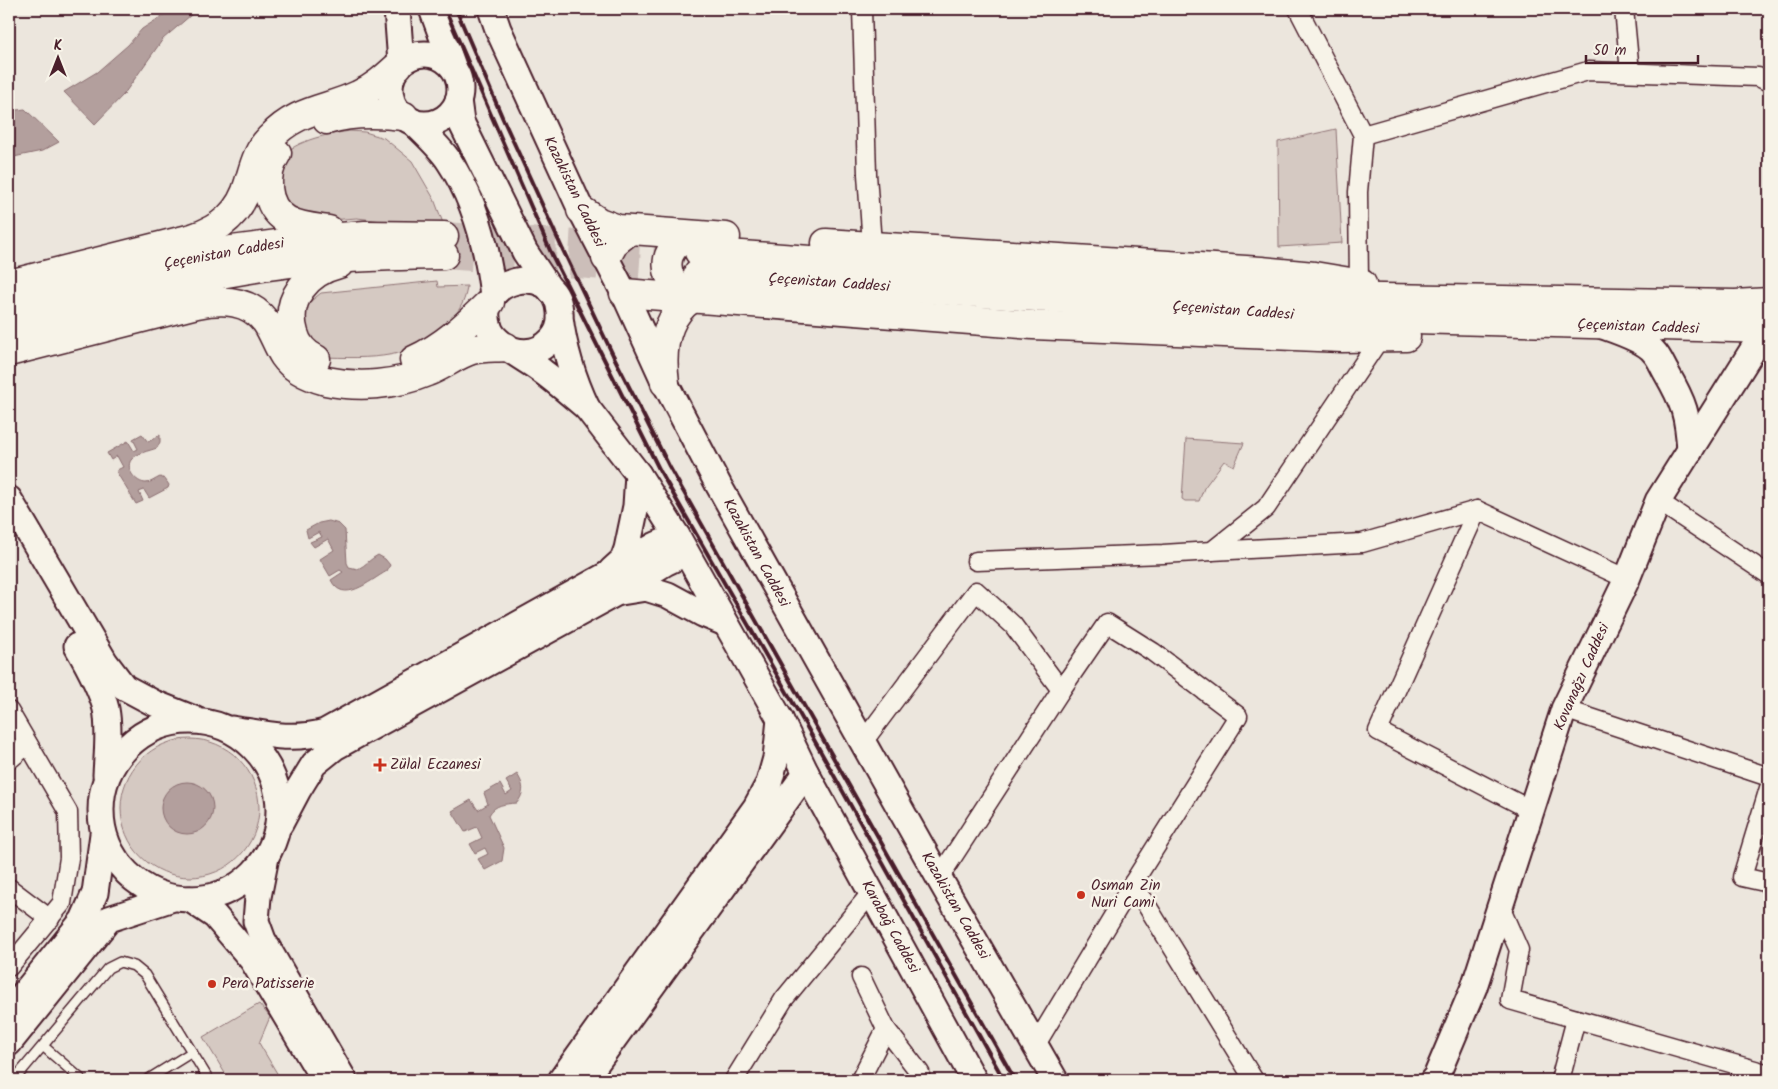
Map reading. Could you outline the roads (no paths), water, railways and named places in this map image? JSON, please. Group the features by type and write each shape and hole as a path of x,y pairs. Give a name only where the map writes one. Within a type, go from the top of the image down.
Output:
{"main road":[{"path":"397,9 400,64 393,74 390,84 390,95 394,104 448,161 472,208 488,261 492,299 488,315 489,328 496,339 544,372 587,408"},
{"path":"432,9 458,79 461,122 525,252 558,303 567,358 587,408"},
{"name":"Kazakistan Caddesi","path":"491,9 498,29 581,210 624,293 665,383 719,486 939,878 1055,1080"},
{"path":"9,284 192,238 216,228 227,221 246,194 257,157 265,143 276,132 293,120 314,109 367,91 378,84 400,64 413,56 431,54 440,57 454,69"},
{"path":"364,246 288,221 276,210 270,197 267,178 277,152 290,140 329,119 368,113 428,123 437,121 450,113 458,100"},
{"path":"581,210 599,222 697,253 872,245 1314,276 1359,283 1427,298"},
{"path":"606,258 615,242 629,231"},
{"path":"691,299 674,286 670,279 668,265 671,252 684,238 697,253"},
{"name":"Çeçenistan Caddesi","path":"9,306 183,260 272,244 444,246"},
{"path":"364,246 309,278 296,296 292,307 292,328 299,345 312,358 338,366 357,368 389,367 404,363 417,358 442,343 468,323 506,284 518,280 536,281 551,291"},
{"name":"Çeçenistan Caddesi","path":"9,328 184,281 289,263 364,246"},
{"name":"Çeçenistan Caddesi","path":"697,253 1323,297 1736,304 1769,302"},
{"name":"Çeçenistan Caddesi","path":"697,253 1305,316 1603,326 1768,328"},
{"path":"624,293 1033,325 1342,338 1540,333 1603,326 1632,338 1654,351 1684,405 1689,430 1690,452"},
{"path":"665,383 663,357 668,332 676,312 691,299"},
{"path":"9,352 197,304 211,301 226,301 241,303 255,310 265,321 284,356 296,368 324,380 377,384 428,372 473,350 509,349 529,352 545,346 556,333 560,317"},
{"name":"Kovanağzı Caddesi","path":"1433,1080 1436,1078 1474,987 1564,710 1627,579 1658,502 1768,328"},
{"name":"Karabağ Caddesi","path":"587,408 638,474 681,544 780,719 806,773 974,1080"},
{"path":"610,584 627,549 636,506 638,474"},
{"path":"9,499 104,662 124,687 154,703 199,720 228,728 293,738 325,732 556,615"},
{"path":"9,532 90,669 106,709 108,743 106,777 100,805 103,834 95,893 83,920 9,1012"},
{"path":"344,1080 262,940 256,921 258,897 266,856 277,829 314,764 334,746 610,584 656,545 681,544"},
{"path":"610,584 646,588 668,595 703,614 725,623"},
{"path":"561,1080 756,807 769,783 774,767 780,719"},
{"path":"106,777 121,752 143,733 170,722 199,720"},
{"path":"228,728 252,746 270,770 279,798 277,829"},
{"path":"584,1080 806,773"},
{"path":"103,834 116,860 136,881 215,916 254,960 324,1080"},
{"path":"9,1043 109,919 180,899 220,894 246,879 266,856"}],"street":[{"path":"862,9 867,174 872,245"},
{"path":"1298,9 1363,134 1358,192 1359,283"},
{"path":"1624,9 1630,72"},
{"path":"1363,134 1588,71 1758,76 1769,82"},
{"path":"1212,550 1266,508 1381,337"},
{"path":"1658,502 1769,575"},
{"path":"1477,510 1378,731 1532,810"},
{"path":"976,562 1362,543 1477,510 1627,579"},
{"path":"864,742 976,591 1013,625 1061,690"},
{"path":"939,878 1061,690 1107,623 1153,652 1238,716 1133,883 1035,1046"},
{"path":"1564,710 1769,777"},
{"path":"9,712 68,812 69,858 62,903 9,967"},
{"path":"9,760 28,744"},
{"path":"1769,788 1742,877 1769,884"},
{"path":"1133,883 1254,1080"},
{"path":"9,888 50,919"},
{"path":"734,1080 784,999 871,893"},
{"path":"1500,907 1519,950 1510,1000 1576,1019 1744,1074 1769,1074"},
{"path":"861,978 886,1029 920,1074 917,1080"},
{"path":"1560,1080 1576,1019"},
{"path":"860,1080 886,1029"}],"lane":[{"path":"14,1080 108,968 120,962 134,966 145,975 209,1080"},
{"path":"43,1046 82,1080"},
{"path":"147,1080 192,1052"}],"tunnel":[{"path":"444,236 695,251"},
{"path":"444,255 692,272"}],"railway":[{"path":"445,9 552,255 660,471 808,729 1004,1080"},
{"path":"456,9 503,119 562,248 669,466 1015,1080"}],"place":[{"name":"Zülal Eczanesi","path":"380,765"},
{"name":"Osman Zin Nuri Cami","path":"1081,895"},
{"name":"Pera Patisserie","path":"212,984"}]}
